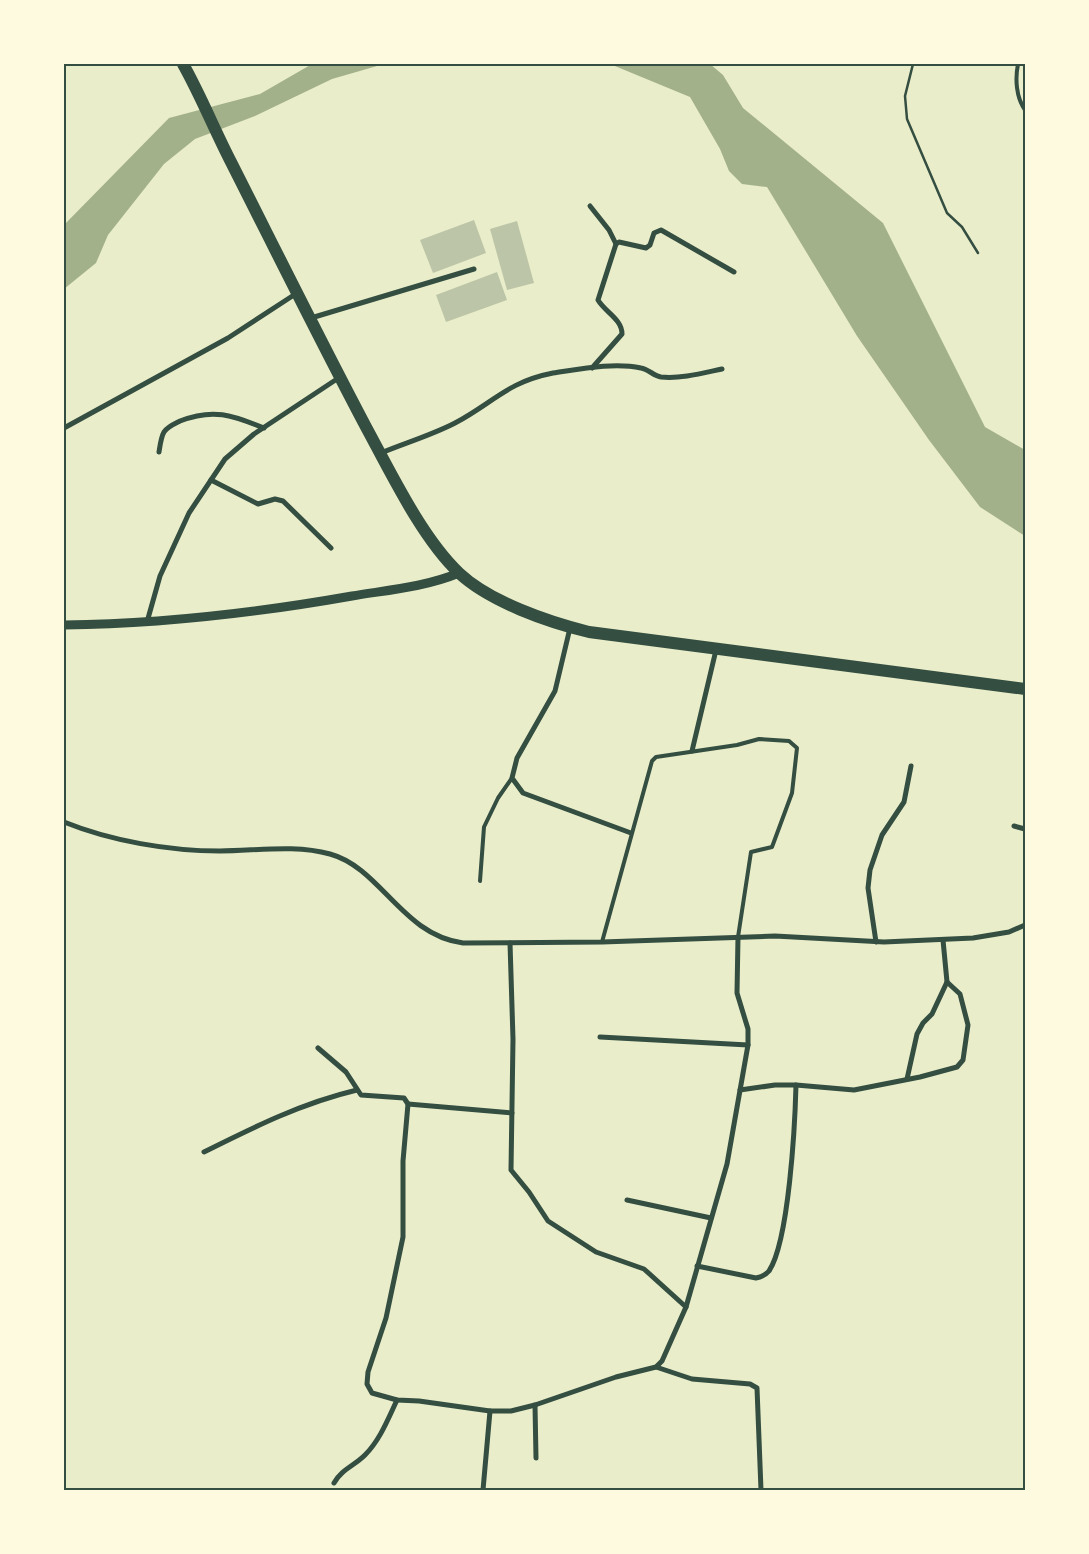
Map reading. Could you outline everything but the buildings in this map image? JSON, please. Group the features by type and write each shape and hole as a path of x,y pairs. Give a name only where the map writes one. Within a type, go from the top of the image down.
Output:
{"main road":[{"path":"183,64 297,293 380,453 422,524 459,574 507,603 570,627 624,638 1025,689"}],"street":[{"path":"590,206 609,230 616,244 598,300 622,328 622,334 592,368"},
{"path":"616,244 619,242 646,248 650,245 654,233 661,230 734,272"},
{"path":"311,318 474,269"},
{"path":"64,428 228,338 297,293"},
{"path":"380,453 455,423 508,388 526,380 592,368 641,368 662,377 722,369"},
{"path":"147,623 160,576 189,513 225,459 264,428 340,377"},
{"path":"159,452 164,432 172,424 193,416 208,413 232,415 264,428"},
{"path":"211,480 258,504 275,499 283,501 330,548"},
{"path":"64,625 147,623 288,607 418,586 459,574"},
{"path":"570,627 555,691 517,758 512,778 522,793 631,833"},
{"path":"692,751 716,650"},
{"path":"876,942 868,888 870,870 882,835 904,802 911,766"},
{"path":"64,822 113,836 165,846 219,851 291,850 330,854 352,866 421,927 448,941 463,943 602,942 793,936 876,942 943,940 993,935 1009,932 1025,925"},
{"path":"1014,826 1025,829"},
{"path":"318,1048 346,1072 361,1095 404,1098 408,1104 404,1161 404,1237 386,1318 368,1372 367,1384 372,1393 396,1400 420,1401 490,1411 511,1411 535,1406 602,1382 656,1367 662,1362 686,1306 727,1164 748,1044 748,1029 737,993 738,937"},
{"path":"908,1079 917,1034 923,1023 932,1014 947,982 943,940"},
{"path":"510,943 513,1039 511,1170 529,1192 548,1221 596,1252 644,1269 686,1306"},
{"path":"740,1090 775,1085 796,1085 854,1090 948,1071 957,1067 963,1060 968,1025 965,1005 960,994 947,982"},
{"path":"600,1037 748,1044"},
{"path":"697,1266 756,1278 765,1276 770,1269 778,1248 785,1216 796,1117 796,1085"},
{"path":"204,1152 295,1108 326,1097 357,1090"},
{"path":"408,1104 512,1113"},
{"path":"627,1200 711,1218"},
{"path":"656,1367 692,1379 750,1384 757,1388 761,1490"},
{"path":"334,1483 346,1468 365,1455 384,1430 396,1400"},
{"path":"535,1406 536,1458"},
{"path":"483,1490 490,1411"}],"lane":[{"path":"1018,64 1016,86 1025,110"},
{"path":"602,942 652,761 663,755 737,745 759,740 789,741 796,748 792,793 772,847 751,852 738,937"},
{"path":"480,882 484,827 498,798 512,778"}],"path":[{"path":"914,64 905,96 907,119 947,212 962,227 978,253"}],"shaded area":[{"path":"312,64 384,64 332,79 255,116 195,139 164,164 108,235 96,263 64,289 64,225 169,118 260,94"},
{"path":"610,64 710,64 723,75 743,108 883,223 985,427 1025,450 1025,536 980,507 929,440 857,336 767,187 742,184 729,171 720,149 690,97"}]}
